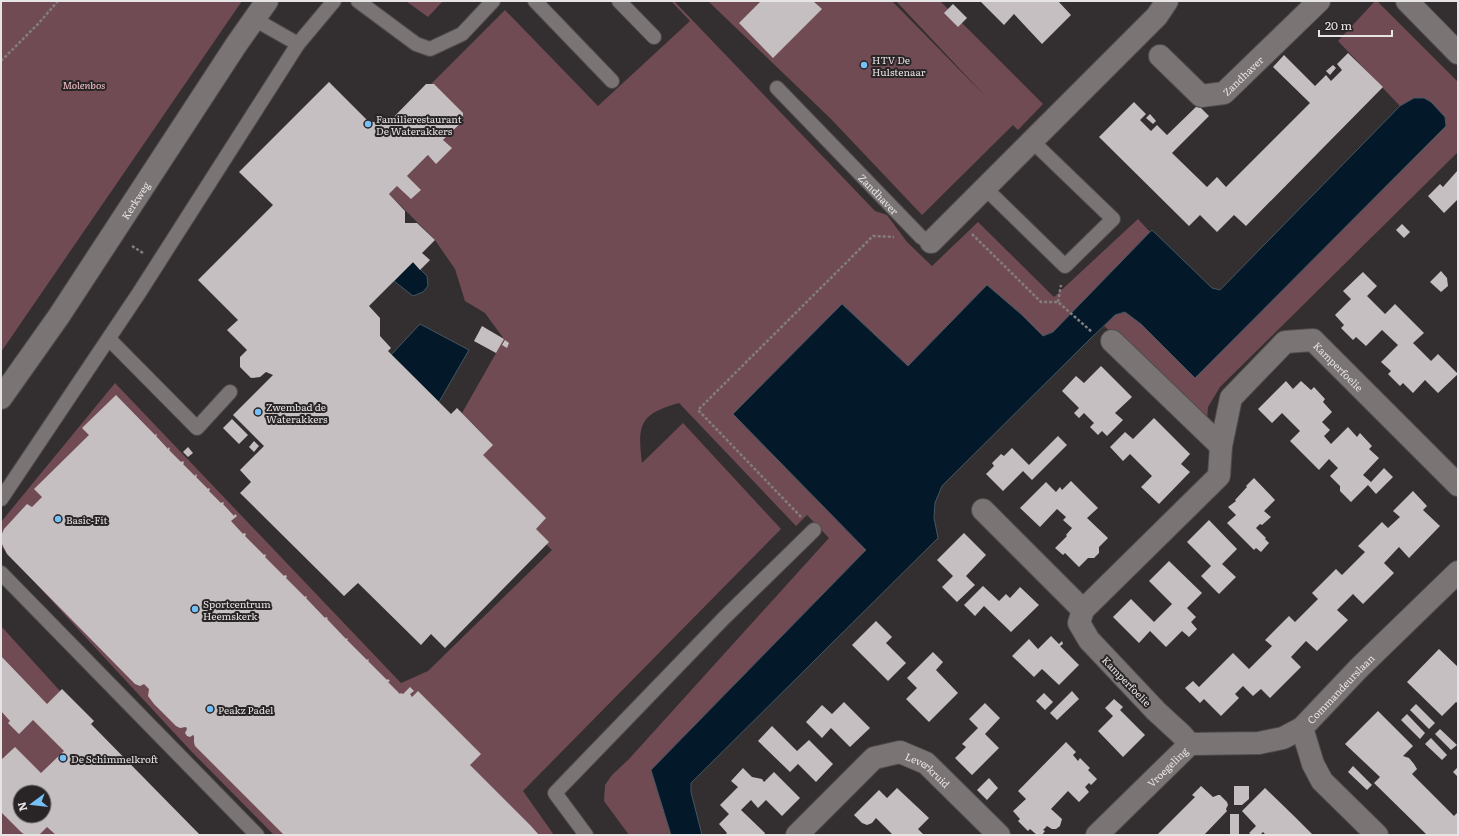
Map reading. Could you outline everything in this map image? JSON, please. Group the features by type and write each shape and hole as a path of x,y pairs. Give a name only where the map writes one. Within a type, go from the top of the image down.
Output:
{"street":[{"name":"Kerkweg","path":"1,398 59,316 267,1"},
{"path":"926,239 955,218 1157,16 1168,1"},
{"name":"Zandhaver","path":"1160,56 1201,96 1224,93 1319,1"},
{"path":"1407,1 1458,53"},
{"path":"1104,339 1221,446"},
{"name":"Kamperfoelie","path":"1190,744 1156,711 1089,640 1079,624 1083,610 1220,476 1221,446 1231,398 1285,342 1313,340 1458,486"},
{"path":"983,510 1083,610"},
{"name":"Commandeurslaan","path":"1377,835 1322,781 1313,764 1302,728 1358,669 1454,586"},
{"name":"Vroegeling","path":"1096,835 1190,744 1260,743 1282,738 1302,728"},
{"name":"Leverkruid","path":"797,835 874,758 900,752 926,763 999,835"}],"lane":[{"path":"1,499 109,339 298,44 334,1"},
{"path":"358,1 416,44 430,49 462,34 493,1"},
{"path":"535,1 612,81"},
{"path":"619,1 654,37"},
{"path":"254,19 298,44"},
{"name":"Zandhaver","path":"778,88 926,239"},
{"path":"985,188 1064,266 1113,219 1032,141"},
{"path":"109,339 197,428 230,392"},
{"path":"586,835 556,793 724,618 814,530"},
{"path":"1,573 257,835"}],"path":[{"path":"2,59 38,24 58,1"},
{"path":"1,54 2,59"},
{"path":"955,218 1041,302 1058,302 1104,339"},
{"path":"113,234 158,263"},
{"path":"814,530 698,410 873,236 926,239"}],"green space":[{"name":"Molenbos","path":"1,1 242,1 1,352"},
{"path":"406,1 443,1 428,17"},
{"path":"671,1 674,1 875,211 887,215 907,242 932,266 978,222 1054,297 1138,219 1150,232 1053,332 1043,336 1022,315 987,285 908,366 842,304 733,414 866,550 651,770 671,835 629,835 604,801 605,785 612,775 629,759 829,538 807,515 796,526 679,403 656,412 644,422 640,439 642,463 683,423 781,529 523,791 554,835 274,835 191,751 1,546 1,522 115,383 401,683 428,671 552,550 544,542 478,454 490,442 462,413 504,339 485,313 465,301 455,269 435,240 389,194 463,121 431,84 505,10 598,106 690,21"},
{"name":"HTV De Hulstenaar","path":"708,1 892,1 988,99 896,1 940,1 1043,104 1018,130 1013,125 922,215 831,119"},
{"path":"1375,1 1377,1 1458,82 1458,152 1220,387 1208,407 1207,420 1104,326 1115,315 1125,312 1141,324 1195,378 1414,98 1400,106 1338,41"},
{"name":"De Schimmelkroft","path":"1,626 90,724 200,835 1,835"}],"water":[{"path":"1414,98 1424,98 1431,102 1445,117 1446,126 1195,378 1141,324 1125,312 1115,315 1088,341 942,486 935,503 934,518 938,538 691,783 691,792 702,835 671,835 651,770 866,550 733,414 842,304 908,366 987,285 1022,315 1043,336 1053,332 1152,230 1212,288 1220,290 1400,106"},
{"path":"413,262 427,276 428,286 423,292 413,296 394,281"},
{"path":"420,324 469,350 439,402 391,355"}],"building":[{"path":"761,1 813,1 822,9 773,58 739,23"},
{"path":"980,1 1058,1 1071,15 1042,44 1014,14 1004,25"},
{"path":"953,4 967,18 958,27 944,13"},
{"path":"1348,53 1383,87 1246,226 1234,215 1217,232 1200,215 1189,226 1099,137 1134,102 1146,114 1140,120 1151,131 1157,125 1167,135 1198,105 1209,116 1172,153 1207,187 1217,177 1226,187 1310,103 1273,67 1284,55 1315,86 1326,75 1331,81 1342,70 1337,64"},
{"path":"1333,65 1336,68 1330,75 1326,71"},
{"path":"329,82 369,122 385,122 387,124 426,84 434,84 463,113 463,121 443,140 452,148 436,164 428,155 407,176 421,190 411,199 397,186 389,194 405,211 405,223 417,223 435,240 422,253 430,260 420,270 413,262 369,306 380,318 380,336 391,348 388,351 451,414 457,408 493,445 483,455 546,518 536,529 549,542 445,648 431,634 421,645 358,583 344,596 240,493 251,482 240,470 264,446 233,415 273,375 266,372 260,377 251,378 240,367 240,357 247,350 227,330 238,320 198,280 273,205 239,172"},
{"path":"1150,114 1156,121 1153,124 1146,118"},
{"path":"1458,170 1458,199 1444,213 1428,196 1440,184 1443,187"},
{"path":"1402,224 1410,232 1404,238 1396,230"},
{"path":"1441,271 1447,278 1448,286 1441,292 1430,282"},
{"path":"1363,272 1377,286 1367,296 1385,314 1395,304 1424,333 1413,343 1431,361 1438,354 1458,374 1438,393 1425,380 1413,393 1403,383 1400,386 1388,374 1391,371 1381,362 1398,345 1382,330 1366,346 1356,337 1353,340 1341,328 1344,325 1335,315 1351,299 1343,291"},
{"path":"482,326 504,339 496,353 474,341"},
{"path":"505,340 509,343 507,348 502,345"},
{"path":"1101,366 1132,397 1115,413 1123,420 1107,436 1102,431 1098,435 1090,427 1094,423 1084,413 1079,418 1074,413 1079,408 1062,391 1076,376 1084,383"},
{"path":"1286,381 1293,389 1301,381 1311,390 1314,387 1325,399 1323,402 1332,412 1322,422 1330,430 1324,436 1331,444 1348,427 1357,437 1360,433 1372,446 1369,449 1379,458 1363,475 1371,482 1384,468 1393,477 1376,494 1368,485 1351,502 1340,491 1340,486 1330,476 1338,468 1329,459 1319,470 1290,441 1300,431 1282,413 1272,423 1258,409"},
{"path":"116,395 155,435 157,435 156,436 168,449 169,447 169,450 181,462 183,461 183,464 195,476 196,474 196,477 208,489 210,489 209,491 221,503 224,503 223,504 234,516 235,514 237,516 231,521 243,534 246,534 245,536 264,555 265,554 265,557 284,576 287,576 286,578 305,597 307,597 306,598 325,618 328,618 327,619 346,639 347,638 347,640 367,660 369,660 368,661 387,680 388,679 390,681 388,682 400,694 403,694 410,687 414,691 410,694 412,697 418,691 481,754 470,765 539,835 284,835 195,746 194,736 187,736 185,733 187,729 186,727 180,728 176,726 154,704 148,696 149,689 144,684 140,686 135,684 7,554 1,542 1,536 4,529 27,504 32,507 42,497 34,489 89,435 82,428"},
{"path":"1154,418 1190,454 1181,464 1190,472 1159,504 1141,487 1152,476 1130,454 1123,461 1110,447 1125,432 1133,439"},
{"path":"232,419 248,435 239,444 223,428"},
{"path":"1058,436 1067,445 1032,480 1023,471 1003,491 986,474 994,466 992,463 1001,454 1004,456 1012,448 1029,465"},
{"path":"254,441 259,446 254,452 249,447"},
{"path":"188,447 193,453 188,457 183,452"},
{"path":"1254,478 1275,500 1264,511 1271,517 1256,528 1269,543 1261,552 1256,548 1254,550 1227,523 1236,515 1228,507 1236,501 1235,500"},
{"path":"1071,481 1098,508 1087,518 1108,538 1099,547 1099,553 1094,558 1088,558 1079,567 1065,553 1063,555 1055,548 1067,536 1066,535 1072,528 1063,520 1066,517 1057,509 1040,527 1020,508 1046,482 1056,492 1060,487 1062,490"},
{"path":"1413,491 1427,506 1423,510 1440,526 1409,558 1399,547 1384,563 1394,573 1363,604 1353,594 1337,610 1348,620 1317,651 1306,641 1291,657 1301,667 1270,698 1261,689 1253,696 1243,686 1235,694 1239,698 1221,716 1204,699 1200,703 1185,688 1193,681 1199,687 1233,653 1249,669 1272,646 1265,640 1289,616 1295,622 1318,599 1312,593 1336,569 1342,575 1365,552 1358,546 1382,522 1388,528 1400,517 1393,511"},
{"path":"1209,520 1237,549 1222,564 1236,577 1219,594 1201,576 1211,566 1187,542"},
{"path":"964,533 986,555 966,576 975,585 957,602 942,587 953,576 937,560"},
{"path":"1169,561 1202,593 1187,608 1196,617 1191,622 1197,629 1189,637 1182,631 1166,647 1150,631 1139,643 1113,617 1131,599 1154,622 1172,604 1149,581"},
{"path":"983,586 999,601 1006,594 1010,598 1020,587 1039,605 1011,632 984,606 975,616 964,605"},
{"path":"876,621 892,637 886,643 906,663 888,681 852,645"},
{"path":"1051,636 1059,644 1062,641 1063,644 1060,646 1079,665 1059,685 1042,669 1034,677 1012,656 1029,639 1038,649"},
{"path":"1439,649 1458,667 1458,703 1456,702 1442,716 1407,682"},
{"path":"933,652 943,662 936,670 958,693 929,722 906,699 917,688 907,678"},
{"name":"De Schimmelkroft","path":"1,656 47,704 62,689 94,721 91,724 200,835 56,835 47,827 39,835 25,835 13,824 52,824 52,784 12,784 12,823 1,812 1,760 15,747 41,773 64,751 33,720 19,734 8,723 10,721 1,711"},
{"path":"1072,691 1079,699 1057,720 1050,713"},
{"path":"1044,693 1053,702 1045,710 1036,701"},
{"path":"1114,699 1123,707 1120,710 1145,735 1123,757 1098,731 1113,716 1105,708"},
{"path":"844,702 870,728 850,747 831,728 822,738 806,722 822,705 832,714"},
{"path":"985,703 1000,718 985,734 999,748 972,775 955,758 966,747 962,744 978,728 969,719"},
{"path":"1416,704 1435,723 1429,729 1410,710"},
{"path":"1378,711 1413,746 1403,756 1409,758 1417,769 1412,774 1454,816 1458,812 1458,835 1427,835 1374,783 1380,777 1345,744"},
{"path":"1407,714 1425,733 1420,739 1401,720"},
{"path":"772,726 797,751 809,740 833,764 816,782 798,764 790,772 758,741"},
{"path":"1440,729 1457,745 1451,750 1435,734"},
{"path":"1431,738 1447,755 1442,760 1425,744"},
{"path":"1066,742 1076,752 1073,755 1078,761 1080,758 1090,768 1088,770 1097,779 1091,785 1089,783 1085,787 1089,792 1079,802 1068,791 1051,809 1062,819 1060,826 1056,829 1052,829 1047,826 1043,830 1045,831 1042,835 1037,835 1030,829 1028,831 1018,821 1020,819 1013,811 1026,799 1018,791"},
{"path":"1353,766 1372,785 1367,790 1348,772"},
{"path":"1458,767 1458,777 1453,772"},
{"path":"743,768 752,777 762,779 764,782 774,772 800,798 782,816 766,800 758,808 751,800 741,810 765,833 764,835 725,835 727,833 719,824 729,814 720,805 738,787 731,781"},
{"path":"989,778 998,788 987,800 977,790"},
{"path":"1201,786 1213,797 1220,795 1227,802 1227,811 1204,835 1157,835 1195,797 1192,795"},
{"path":"1234,786 1249,786 1249,799 1242,805 1234,805"},
{"path":"897,788 929,818 918,829 924,835 893,835 876,818 872,823 867,825 862,823 854,815 879,790 887,798"},
{"path":"1265,788 1313,835 1266,835 1263,832 1260,835 1252,835 1249,833 1256,826 1242,811"},
{"path":"1230,814 1239,814 1239,835 1230,835"}],"place":[{"name":"HTV De Hulstenaar","path":"864,65"},
{"name":"Familierestaurant De Waterakkers","path":"368,124"},
{"name":"Zwembad de Waterakkers","path":"258,412"},
{"name":"Basic-Fit","path":"58,519"},
{"name":"Sportcentrum Heemskerk","path":"195,609"},
{"name":"Peakz Padel","path":"210,709"},
{"name":"De Schimmelkroft","path":"63,758"}]}
